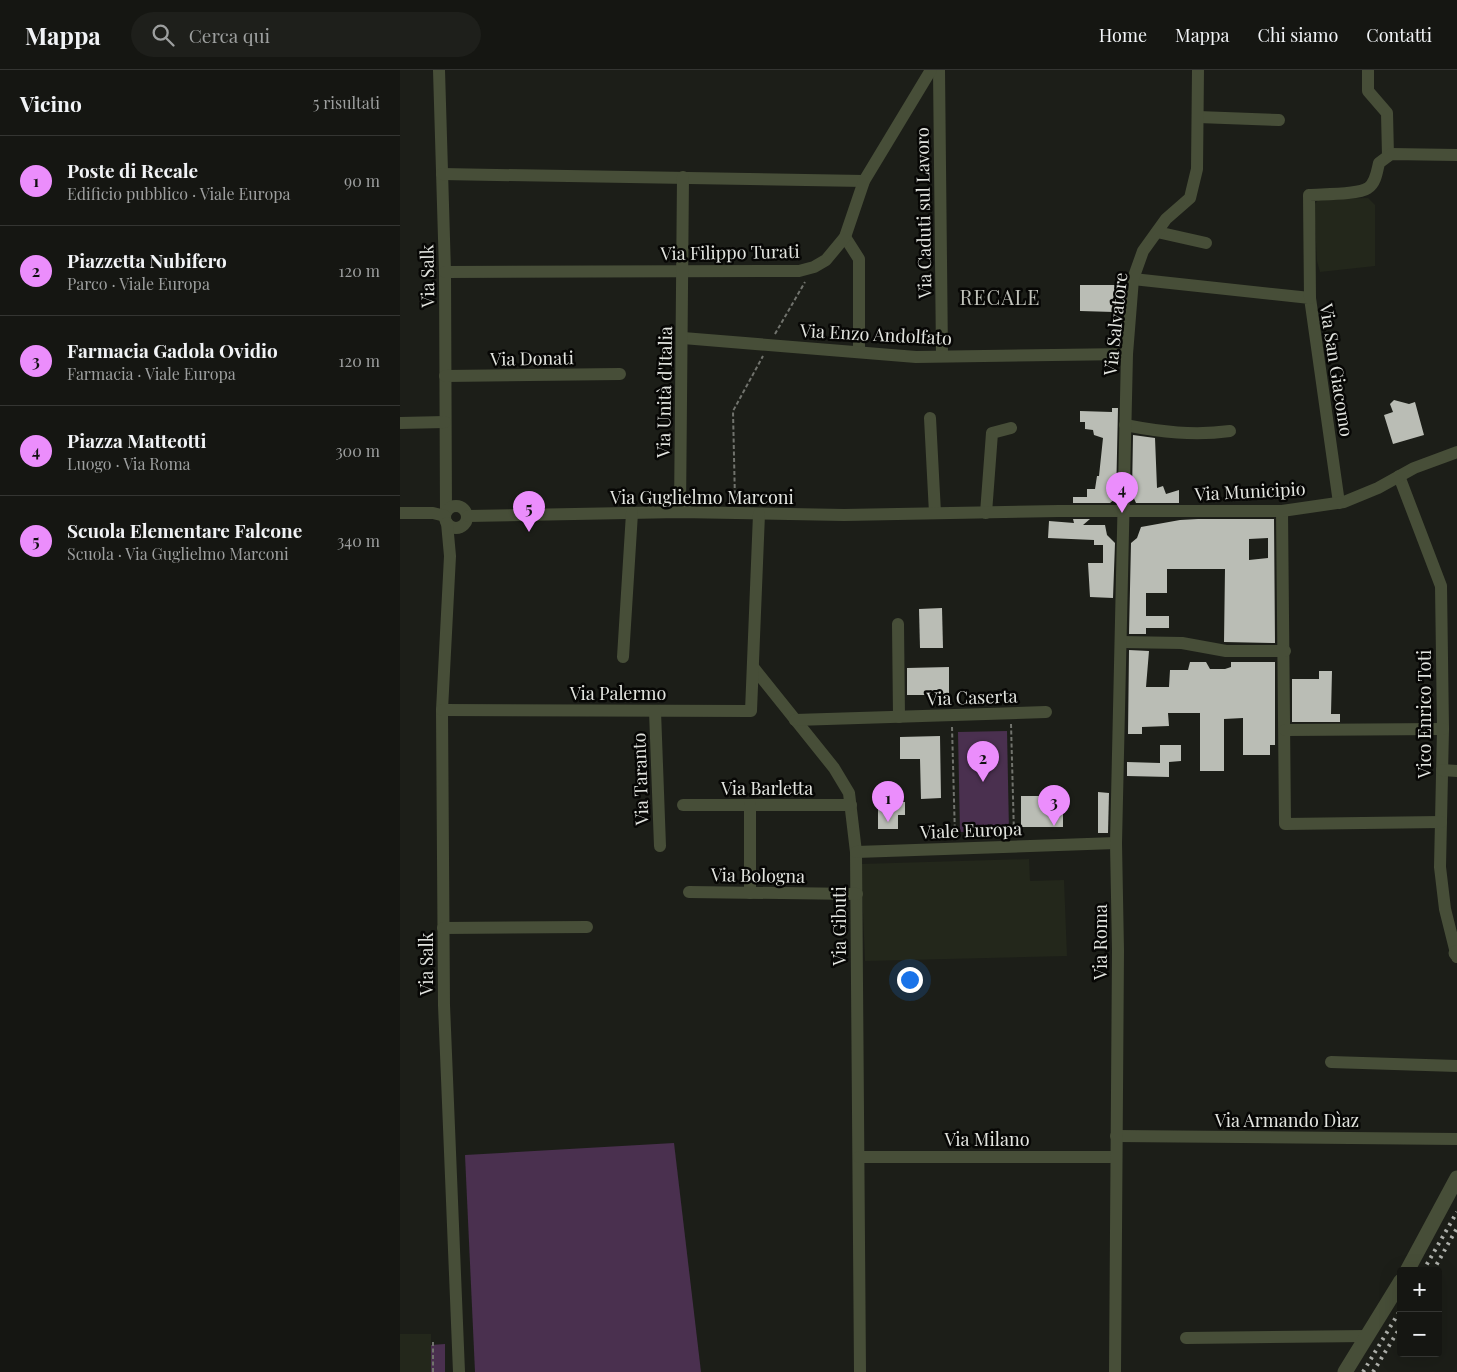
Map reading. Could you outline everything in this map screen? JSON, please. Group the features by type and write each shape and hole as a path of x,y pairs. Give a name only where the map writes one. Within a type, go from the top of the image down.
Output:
{"street":[{"name":"Via Salk","path":"439,70 445,272 446,517 450,556 442,710 444,1005 459,1372"},
{"name":"Via Filippo Turati","path":"445,272 799,271 814,267 826,260 845,236 864,181 931,70"},
{"name":"Via Caduti sul Lavoro","path":"940,70 942,356"},
{"name":"Via Salvatore","path":"1123,512 1127,354 1133,279 1144,251 1166,219 1190,198 1197,169 1198,70"},
{"path":"1368,70 1368,91 1387,113 1388,156"},
{"path":"1198,117 1280,120"},
{"path":"1310,298 1309,195 1358,191 1369,188 1375,180 1379,163 1388,156 1457,155"},
{"path":"442,174 864,181"},
{"name":"Via Unità d'Italia","path":"680,512 683,177"},
{"path":"1157,232 1206,243"},
{"path":"845,236 859,259 859,352"},
{"name":"Via San Giacomo","path":"1133,279 1310,298 1339,503"},
{"name":"Via Enzo Andolfato","path":"683,338 916,357 1127,354"},
{"name":"Via Donati","path":"445,376 620,374"},
{"path":"930,418 935,513"},
{"path":"400,423 445,422"},
{"path":"1125,424 1168,433 1196,434 1230,431"},
{"path":"986,512 992,433 1011,428"},
{"name":"Via Municipio","path":"1123,512 1282,511 1339,503 1378,488 1399,476 1457,452"},
{"name":"Vico Enrico Toti","path":"1399,476 1441,586 1443,729 1440,867 1444,900 1457,954"},
{"path":"447,482 465,517"},
{"path":"446,517 454,506 465,517"},
{"path":"1282,511 1286,730 1285,824 1441,822"},
{"path":"400,513 424,512 446,517 456,528 465,517"},
{"name":"Via Guglielmo Marconi","path":"465,517 680,512 759,514 1123,512"},
{"name":"Via Roma","path":"1115,1372 1118,951 1116,843 1122,642 1123,512"},
{"path":"623,656 632,513"},
{"path":"753,667 759,514"},
{"name":"Via Salk","path":"450,556 465,517"},
{"path":"898,624 900,716"},
{"path":"1122,642 1182,643 1226,651 1285,651"},
{"name":"Via Palermo","path":"442,710 751,711 753,667"},
{"name":"Via Gibuti","path":"753,667 834,768 849,793 851,806 856,852 857,894 860,1372"},
{"name":"Via Taranto","path":"655,711 660,846"},
{"name":"Via Caserta","path":"795,720 1046,712"},
{"path":"1286,730 1443,729"},
{"path":"1442,770 1457,771"},
{"name":"Via Barletta","path":"683,805 851,806"},
{"path":"750,805 750,893"},
{"name":"Viale Europa","path":"856,852 1116,843"},
{"name":"Via Bologna","path":"688,892 857,894"},
{"path":"444,928 587,927"},
{"path":"1331,1062 1457,1066"},
{"name":"Via Armando Dìaz","path":"1116,1136 1457,1139"},
{"name":"Via Milano","path":"859,1157 1116,1157"},
{"path":"1409,1267 1457,1178"},
{"path":"1345,1372 1397,1287"},
{"path":"1186,1338 1367,1336"}],"path":[{"path":"735,513 733,411 768,345 814,267"},
{"path":"1010,713 1014,846"},
{"path":"952,715 956,848"},
{"path":"433,1342 433,1372"}],"shaded area":[{"path":"1368,198 1375,205 1375,266 1320,272 1317,261 1314,205 1319,199"},
{"path":"1007,731 1009,831 960,832 958,732"},
{"path":"1029,859 1030,881 1064,880 1067,956 865,961 861,864"},
{"path":"674,1143 701,1372 475,1372 465,1155"},
{"path":"400,1334 431,1334 431,1372 400,1372"},
{"path":"445,1344 445,1372 431,1372 431,1345"}],"building":[{"path":"1080,285 1115,285 1114,312 1080,311"},
{"path":"1394,400 1409,404 1415,402 1424,435 1393,444 1384,415 1393,412 1390,404"},
{"path":"1112,408 1118,408 1116,498 1110,503 1073,503 1073,497 1087,497 1087,489 1095,489 1097,476 1099,476 1103,438 1094,435 1093,430 1085,429 1085,422 1080,422 1080,411 1112,412"},
{"path":"1133,435 1155,438 1157,488 1163,486 1166,494 1179,490 1179,503 1136,503 1132,494"},
{"path":"1073,519 1090,519 1083,525 1105,525 1107,535 1115,543 1113,598 1090,597 1088,563 1103,563 1103,545 1094,545 1094,540 1048,538 1049,521 1074,523"},
{"path":"1274,519 1275,643 1224,642 1225,569 1167,569 1167,593 1146,593 1146,616 1169,616 1169,628 1146,628 1146,634 1129,634 1131,543 1137,538 1141,527 1180,520","holes":["1268,538 1268,558 1249,560 1249,539"]},
{"path":"942,608 943,648 920,648 919,609"},
{"path":"1129,650 1149,651 1146,687 1169,687 1170,670 1188,670 1190,662 1206,662 1210,669 1225,669 1231,667 1231,662 1275,662 1275,745 1270,745 1270,755 1243,755 1243,718 1224,719 1224,771 1200,771 1200,713 1168,713 1169,726 1142,727 1142,734 1128,734"},
{"path":"949,667 949,695 907,695 907,668"},
{"path":"1319,671 1332,671 1331,714 1340,714 1340,722 1292,722 1292,679 1319,679"},
{"path":"940,736 941,798 921,799 920,759 900,759 900,737"},
{"path":"1160,745 1181,745 1181,761 1169,762 1169,777 1127,776 1127,762 1160,763"},
{"path":"1098,792 1109,793 1108,833 1098,833"},
{"path":"1021,796 1063,796 1063,827 1021,827"},
{"path":"878,802 905,802 905,815 898,815 898,829 878,829"}],"railway":[{"path":"1425,1267 1457,1212"},
{"path":"1435,1267 1457,1228"},
{"path":"1363,1372 1399,1312"},
{"path":"1373,1372 1397,1333"}],"place":[{"name":"Piazza Matteotti","path":"1122,513"},
{"name":"Scuola Elementare Falcone","path":"529,532"},
{"name":"Piazzetta Nubifero","path":"983,782"},
{"name":"Poste di Recale","path":"888,822"},
{"name":"Farmacia Gadola Ovidio","path":"1054,826"}],"district":[{"name":"RECALE","path":"1000,296"}]}
